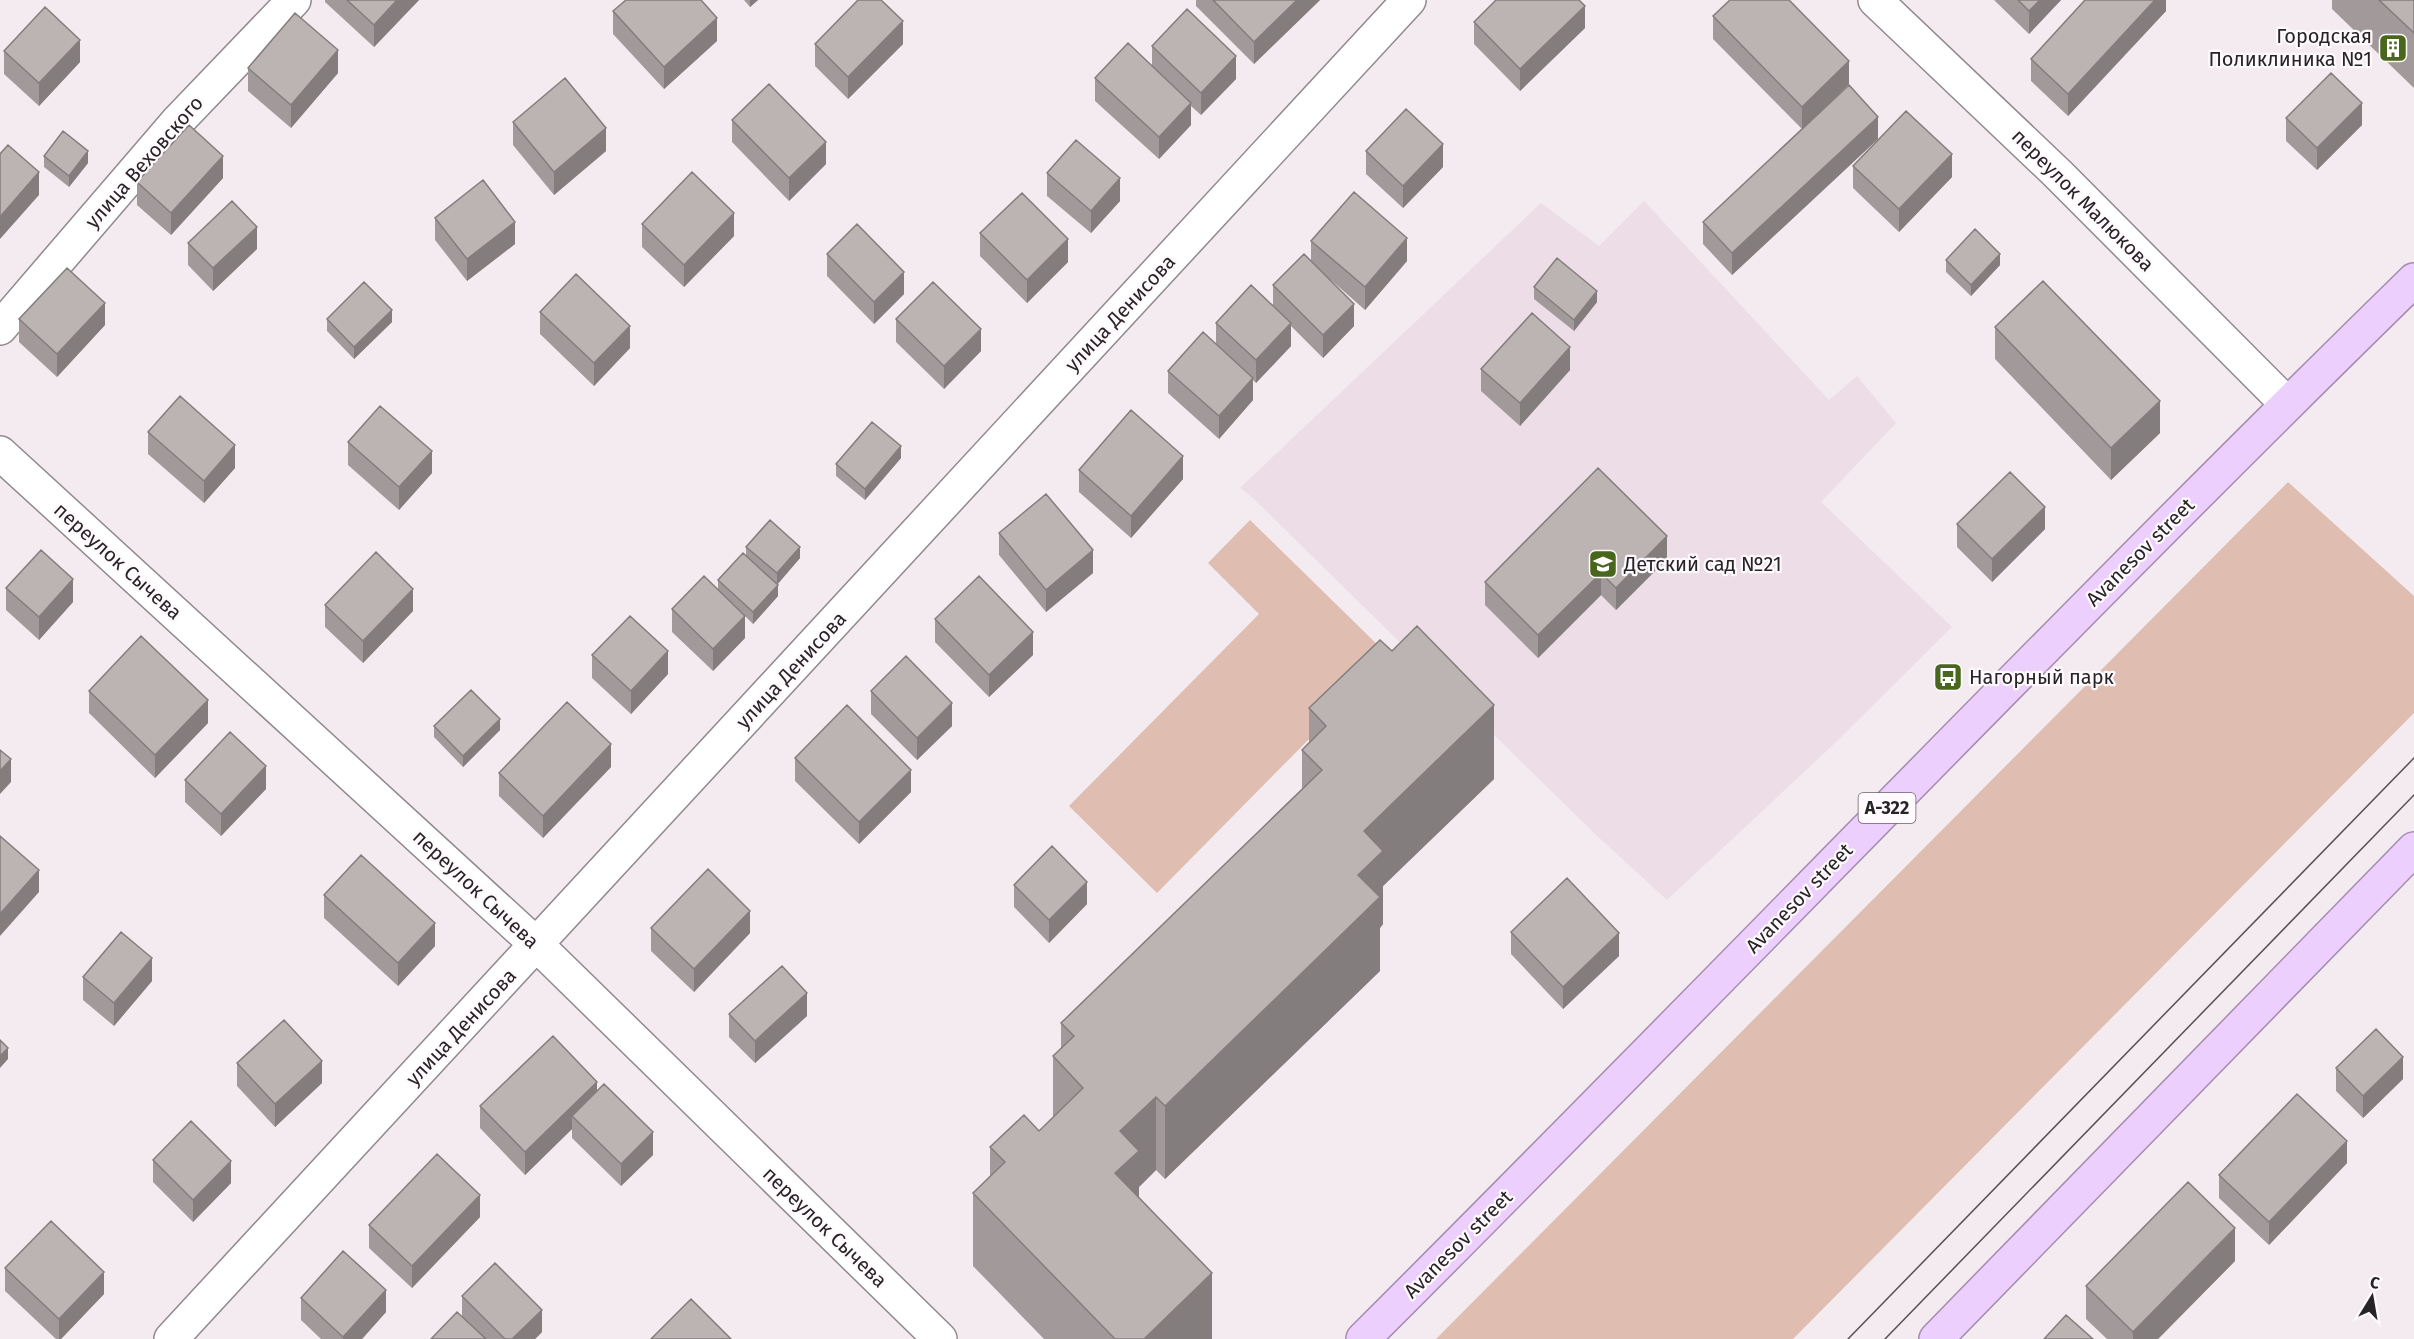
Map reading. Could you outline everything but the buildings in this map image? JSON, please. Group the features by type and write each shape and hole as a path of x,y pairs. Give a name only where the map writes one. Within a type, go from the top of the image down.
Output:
{"highway":[{"name":"Avanesov street","path":"1363,1339 1601,1101 2004,688 2414,280"},
{"path":"1936,1339 2414,849"}],"street":[{"name":"улица Веховского","path":"0,328 177,122 294,0"},
{"name":"улица Денисова","path":"171,1339 1409,0"},
{"name":"переулок Малюкова","path":"1875,0 2058,174 2287,404"},
{"name":"переулок Сычева","path":"0,453 537,945 940,1339"}],"shaded area":[{"name":"Детский сад №21","path":"1644,201 1829,400 1857,376 1896,423 1821,502 1952,627 1835,743 1667,900 1593,832 1252,497 1240,488 1541,203 1599,246"},
{"path":"2288,482 2414,596 2414,713 1793,1339 1436,1339"},
{"path":"1250,520 1390,657 1157,893 1069,806 1259,614 1208,563"}],"tram line":[{"path":"1848,1339 2414,758"},
{"path":"1885,1339 2414,795"}],"place":[{"name":"Городская Поликлиника №1","path":"2393,48"},
{"name":"Детский сад №21","path":"1603,564"},
{"name":"Нагорный парк","path":"1948,677"}]}
